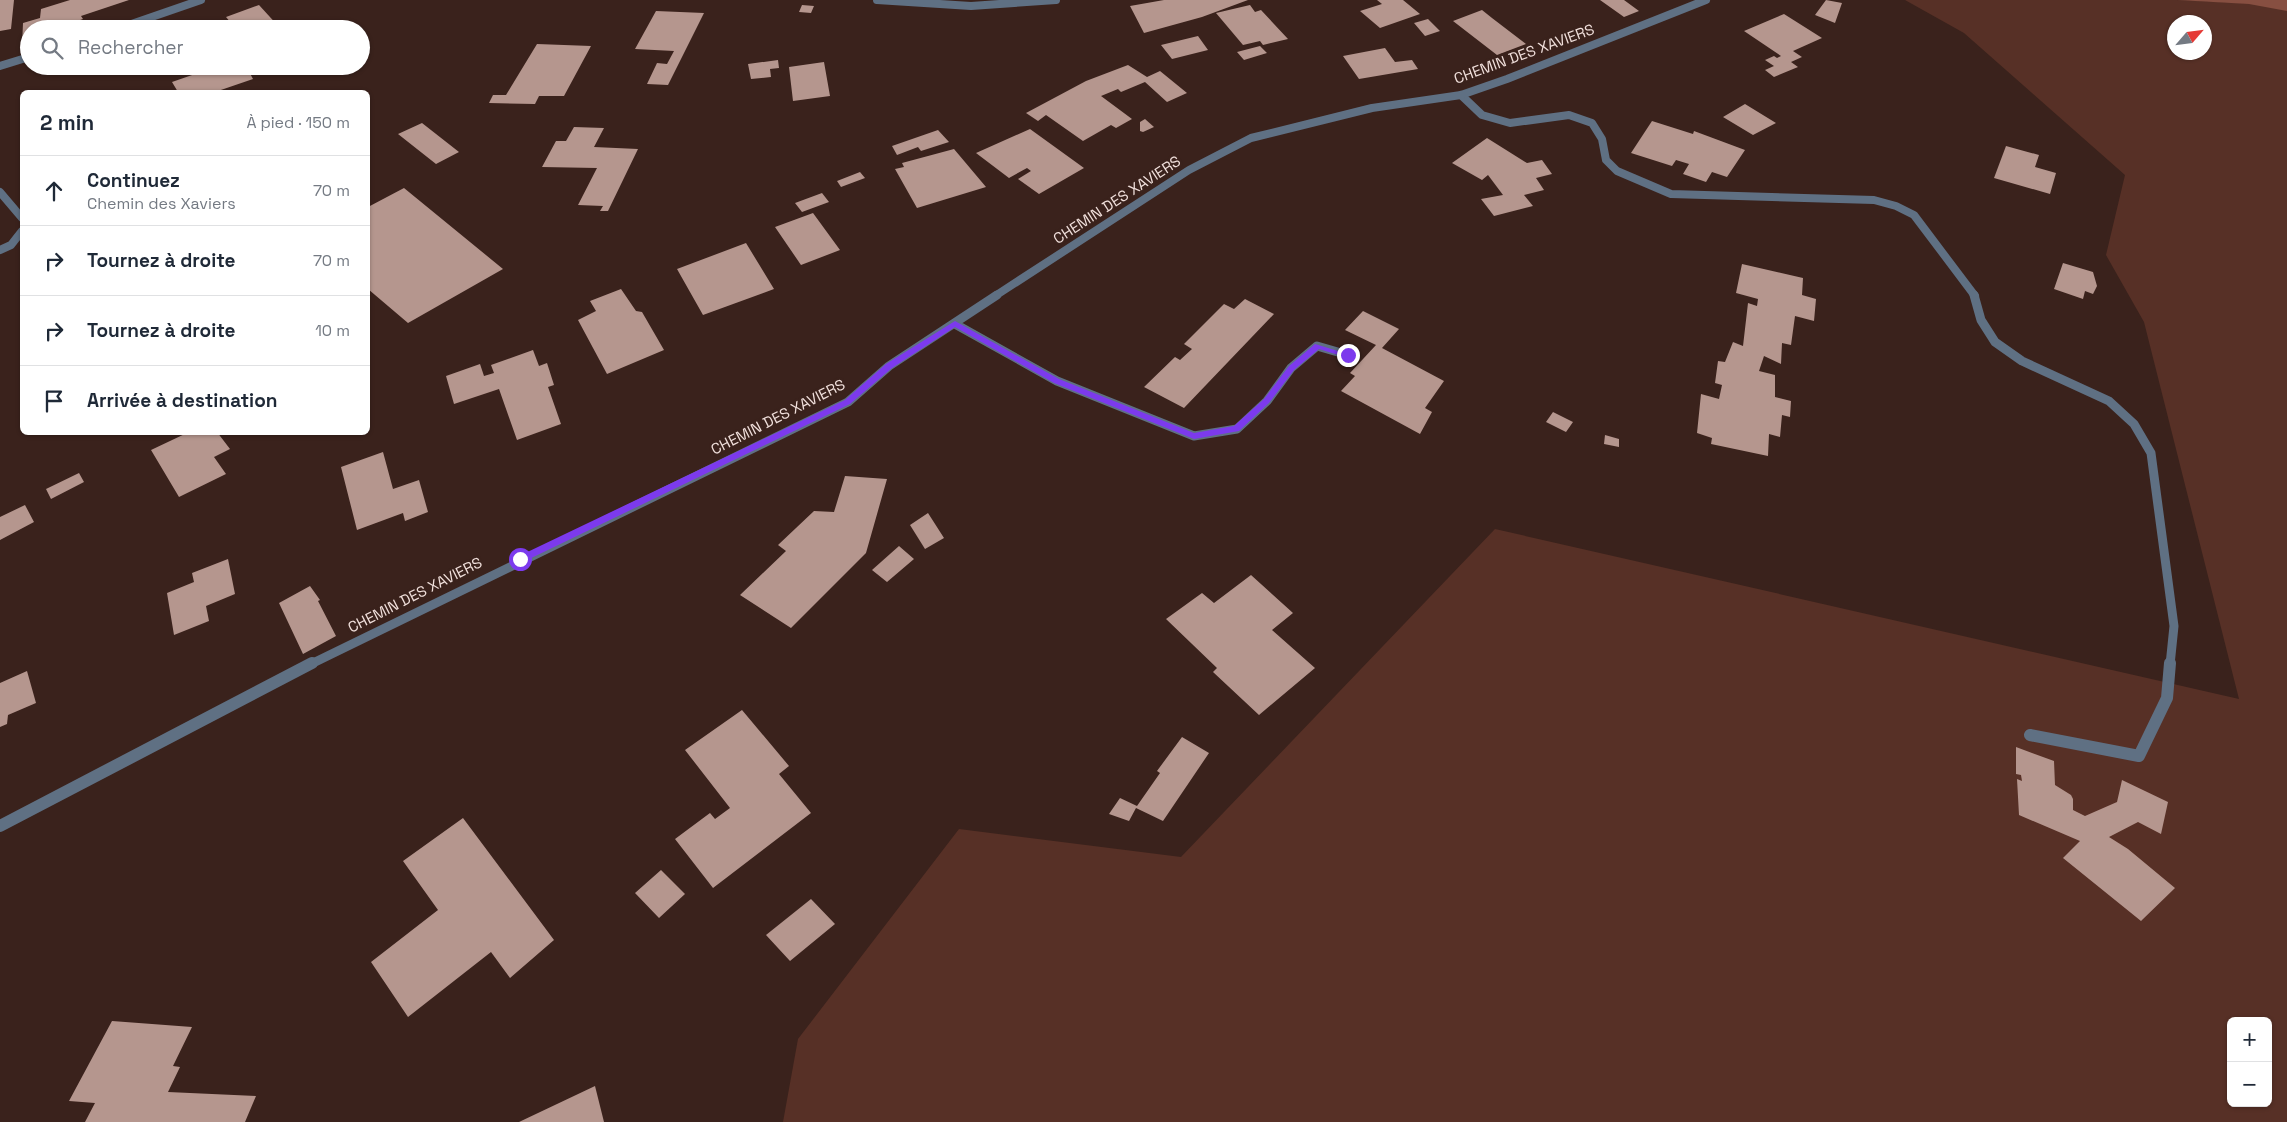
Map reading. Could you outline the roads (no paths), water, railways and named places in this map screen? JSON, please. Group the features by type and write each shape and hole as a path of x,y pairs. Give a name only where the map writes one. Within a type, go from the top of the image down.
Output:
{"street":[{"path":"143,20 202,0"},
{"path":"877,0 971,6 1056,0"},
{"name":"CHEMIN DES XAVIERS","path":"0,826 141,749 520,559 848,402 889,366 1189,170 1251,138 1372,108 1461,95 1508,79 1706,0"},
{"path":"0,66 20,60"},
{"path":"1461,95 1482,115 1510,123 1569,115 1592,123 1602,139 1606,160 1617,172 1671,194 1874,200 1896,206 1914,215 1976,298 1981,320 1995,342 2022,361 2109,401 2134,424 2151,453 2174,626 2167,698 2139,756 2030,735"},
{"path":"0,192 20,216"},
{"path":"0,250 11,245 20,234"},
{"path":"955,324 1057,381 1194,436 1237,429 1267,401 1291,368 1317,346 1348,355"}]}
